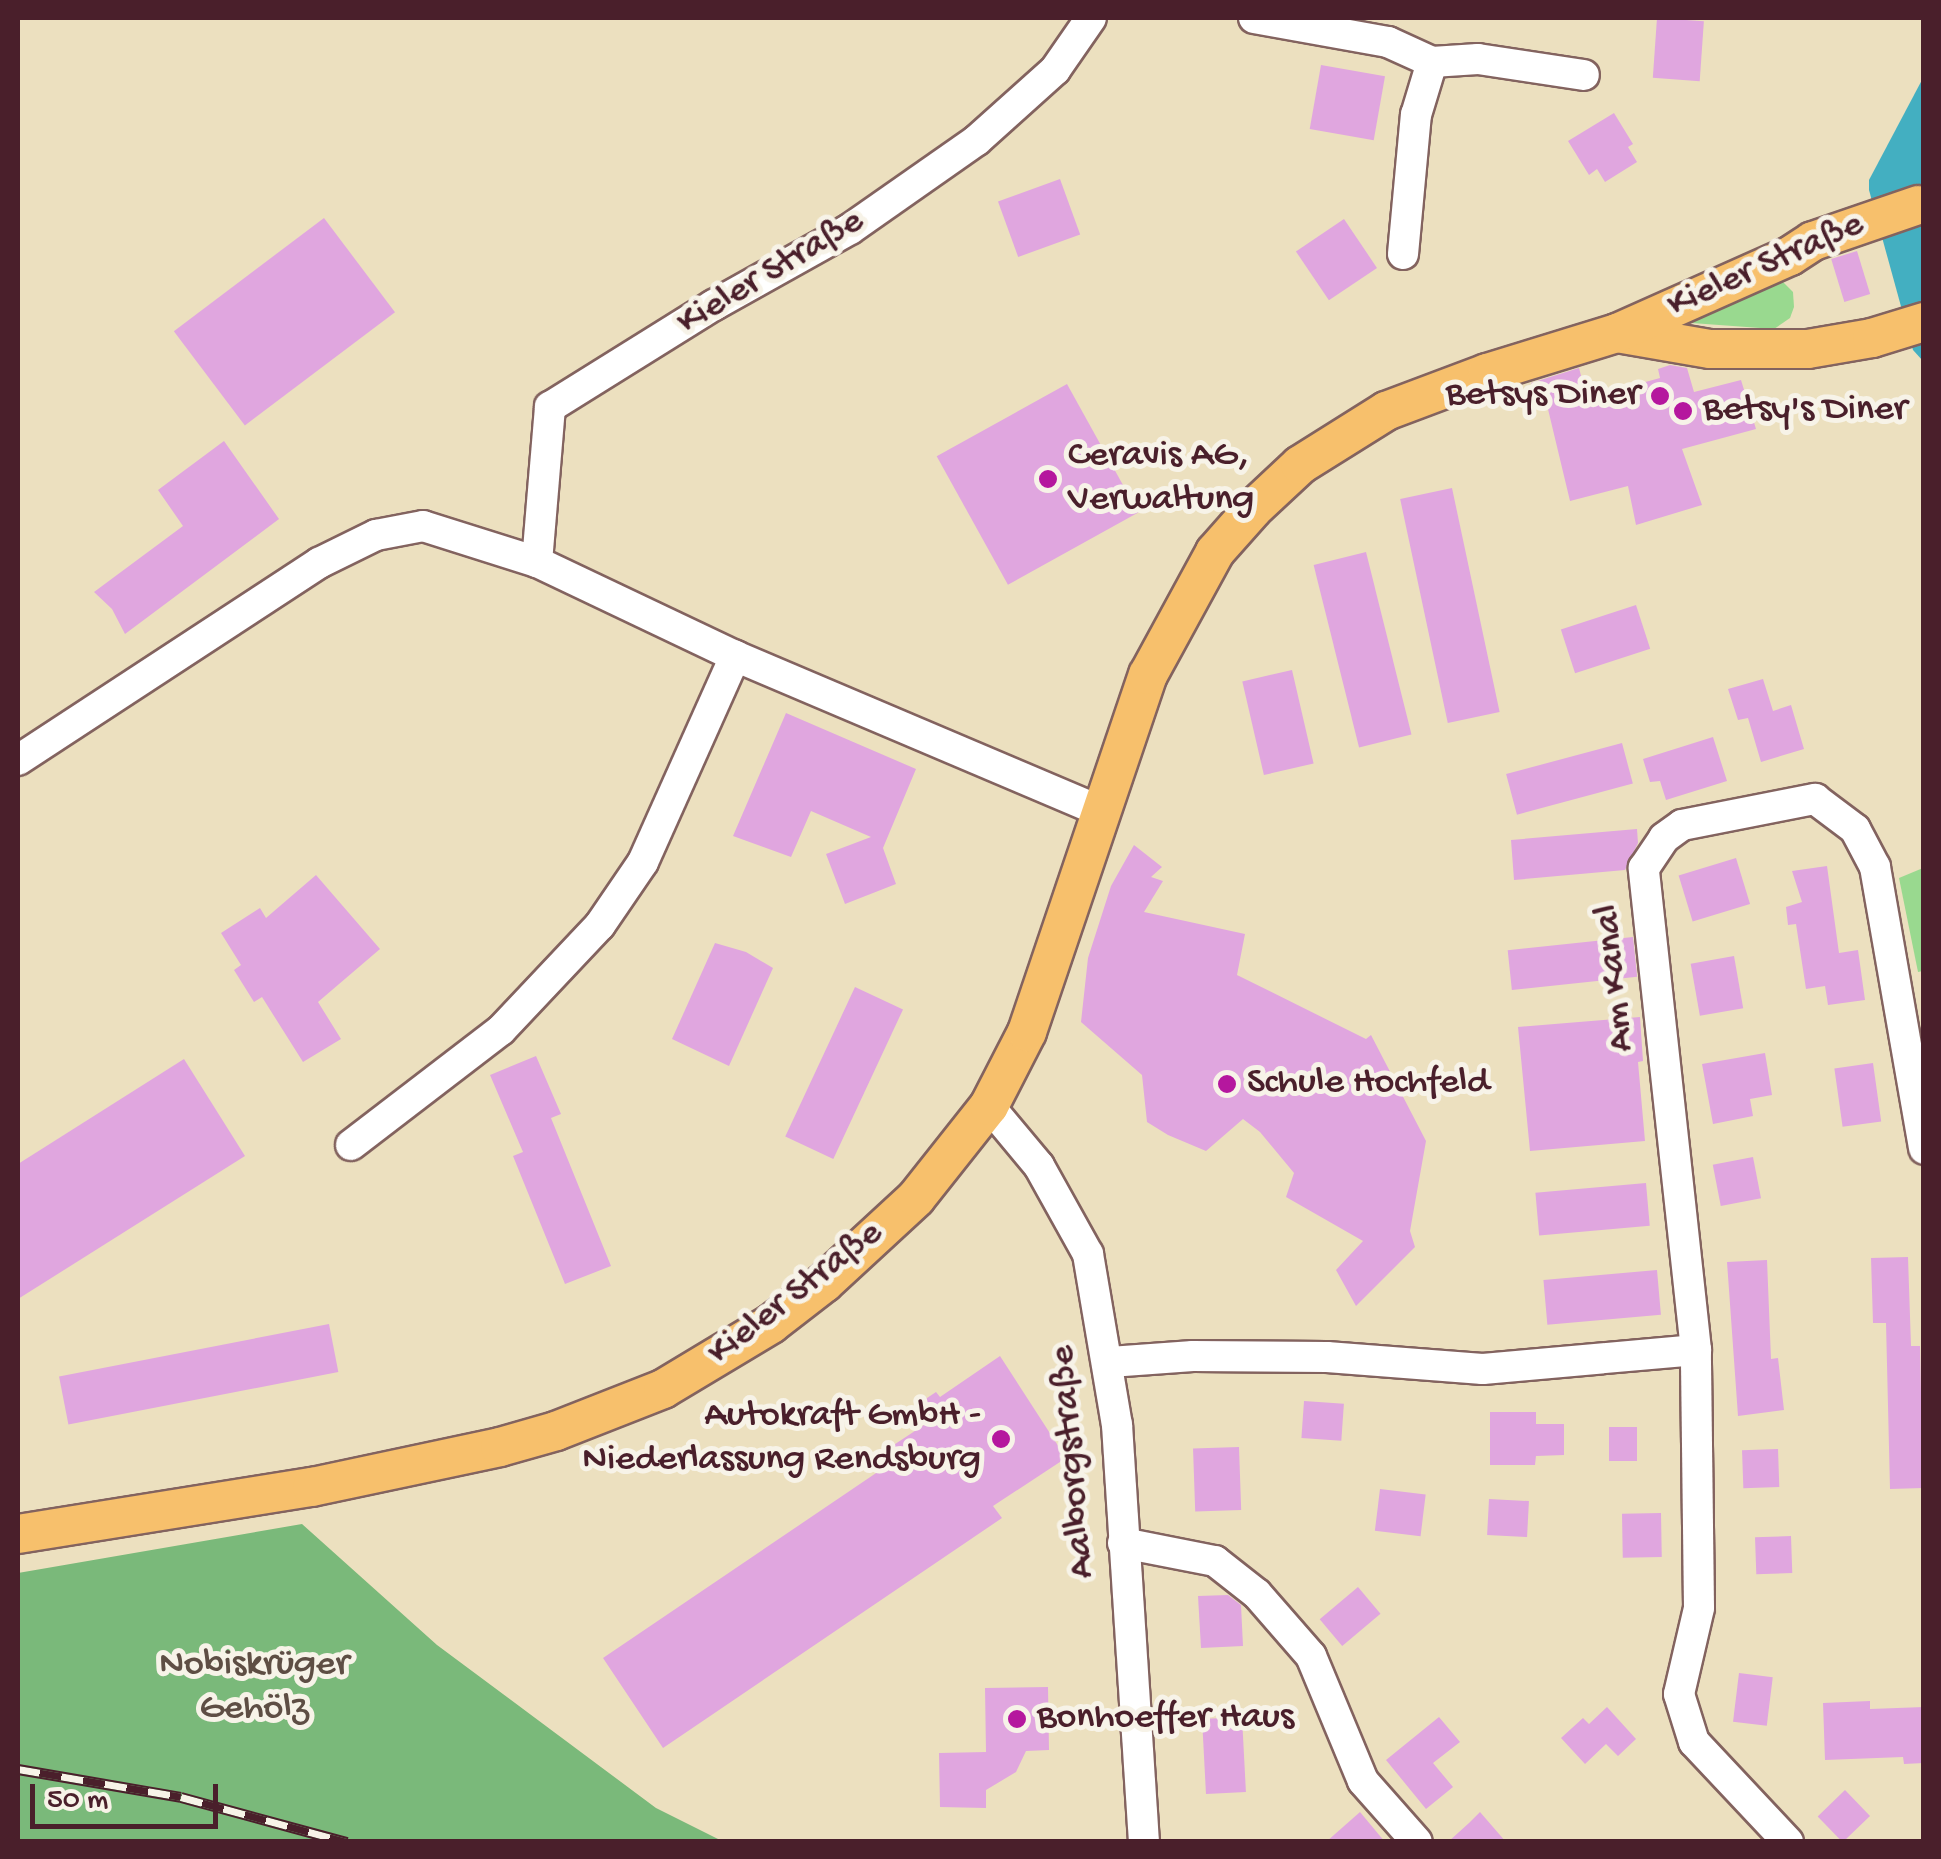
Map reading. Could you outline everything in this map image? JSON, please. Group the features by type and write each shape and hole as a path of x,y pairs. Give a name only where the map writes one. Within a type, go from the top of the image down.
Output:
{"main road":[{"name":"Kieler Straße","path":"36,1531 312,1487 500,1446 556,1431 663,1389 714,1362 824,1283 916,1198 989,1106 1027,1032 1130,722 1177,614 1215,552 1300,465 1386,411 1486,372 1616,333 1864,220 1918,204"},
{"name":"Kieler Straße","path":"1616,333 1710,349 1808,349 1924,322"}],"street":[{"name":"Kieler Straße","path":"537,562 550,407 714,306 850,229 978,140 1055,70 1090,18"},
{"path":"1254,18 1388,42 1432,62 1478,60 1584,75"},
{"path":"1403,254 1416,115 1432,62"},
{"path":"18,760 319,563 376,535 423,526 537,562 735,656 1103,812"},
{"path":"352,1146 500,1030 600,926 643,862 735,656"},
{"name":"Am Kanal","path":"1788,1842 1694,1742 1679,1694 1698,1608 1696,1350 1644,868 1664,838 1682,824 1815,800 1855,830 1875,867 1924,1149"},
{"name":"Aalborgstraße","path":"989,1106 1039,1166 1088,1254 1110,1362 1144,1842"},
{"path":"1110,1362 1194,1356 1327,1357 1483,1369 1696,1350"},
{"path":"1123,1543 1215,1561 1257,1594 1311,1656 1363,1781 1418,1842"}],"green space":[{"path":"1779,278 1793,292 1794,307 1790,318 1774,329 1678,322"},
{"path":"1923,868 1923,971 1918,972 1899,878"},
{"name":"Nobiskrüger Gehölz","path":"302,1524 437,1645 656,1808 722,1841 18,1841 18,1573"}],"water":[{"path":"1923,78 1923,361 1913,350 1869,180"}],"building":[{"path":"1657,18 1704,21 1700,81 1653,78"},
{"path":"1321,65 1385,76 1374,140 1310,129"},
{"path":"1614,113 1633,144 1628,147 1637,162 1605,182 1597,169 1589,175 1568,141"},
{"path":"1060,179 1080,234 1018,257 998,202"},
{"path":"324,218 395,312 245,425 174,331"},
{"path":"1344,219 1377,268 1329,300 1296,251"},
{"path":"1857,251 1870,294 1844,302 1831,259"},
{"path":"1670,365 1687,368 1694,392 1741,380 1756,429 1682,449 1702,505 1636,525 1628,486 1570,501 1547,405 1538,408 1531,383 1579,368 1587,398 1660,378 1658,369"},
{"name":"Ceravis AG, Verwaltung","path":"1067,384 1138,513 1008,585 937,456"},
{"path":"224,441 279,519 125,634 112,609 94,592 183,526 158,490"},
{"path":"1452,488 1500,712 1448,723 1400,499"},
{"path":"1366,552 1411,734 1359,747 1314,565"},
{"path":"1636,605 1650,649 1575,673 1561,629"},
{"path":"1292,670 1314,764 1264,775 1242,681"},
{"path":"1763,679 1773,711 1791,705 1804,749 1761,762 1748,718 1738,720 1728,689"},
{"path":"786,713 916,769 883,848 896,884 845,904 826,854 871,837 811,811 791,857 733,836"},
{"path":"1713,737 1727,781 1666,800 1660,781 1650,782 1643,759"},
{"path":"1622,743 1633,784 1517,815 1506,774"},
{"path":"1637,829 1638,843 1625,870 1514,880 1511,840"},
{"name":"Schule Hochfeld","path":"1134,845 1162,867 1151,877 1163,881 1144,912 1245,934 1237,975 1366,1039 1371,1035 1426,1141 1410,1231 1415,1247 1356,1306 1336,1270 1363,1241 1286,1197 1294,1173 1260,1132 1243,1119 1206,1151 1168,1135 1147,1122 1142,1075 1081,1022 1088,958 1111,886"},
{"path":"1736,858 1750,904 1693,921 1679,876"},
{"path":"1827,866 1839,953 1858,950 1865,1000 1828,1005 1825,986 1806,989 1796,924 1788,925 1786,907 1802,902 1792,871"},
{"path":"316,875 380,949 318,1002 341,1039 303,1062 262,997 254,1002 234,970 241,965 221,933 260,908 266,918"},
{"path":"1633,937 1637,977 1512,990 1508,950"},
{"path":"715,943 746,952 773,968 729,1066 672,1039"},
{"path":"1734,956 1743,1008 1700,1016 1691,964"},
{"path":"855,987 903,1009 833,1159 785,1137"},
{"path":"1640,1017 1643,1061 1638,1062 1645,1141 1530,1151 1518,1027"},
{"path":"1765,1053 1772,1095 1750,1099 1753,1116 1713,1124 1702,1064"},
{"path":"536,1056 561,1114 551,1118 611,1266 565,1284 513,1156 523,1152 490,1075"},
{"path":"184,1059 245,1156 18,1299 18,1164"},
{"path":"1873,1063 1881,1121 1843,1127 1834,1068"},
{"path":"1753,1157 1761,1198 1721,1206 1713,1165"},
{"path":"1646,1183 1650,1226 1539,1236 1535,1193"},
{"path":"1908,1257 1911,1346 1920,1346 1923,1488 1890,1489 1886,1323 1873,1323 1871,1258"},
{"path":"1767,1260 1771,1359 1778,1358 1784,1410 1738,1416 1727,1262"},
{"path":"1657,1270 1661,1315 1547,1325 1543,1280"},
{"path":"329,1324 338,1372 68,1425 59,1376"},
{"path":"1000,1356 1066,1458 993,1506 1002,1518 663,1748 603,1658 885,1467 877,1456 930,1421 918,1404 936,1392 940,1397"},
{"path":"1304,1401 1344,1404 1341,1441 1301,1438"},
{"path":"1490,1412 1536,1412 1536,1424 1564,1424 1564,1455 1536,1456 1535,1465 1490,1465"},
{"path":"1609,1427 1637,1427 1637,1461 1609,1461"},
{"path":"1239,1447 1241,1510 1195,1512 1193,1449"},
{"path":"1778,1449 1779,1487 1743,1488 1742,1450"},
{"path":"1380,1489 1426,1495 1421,1536 1375,1531"},
{"path":"1489,1499 1529,1501 1527,1537 1487,1535"},
{"path":"1661,1513 1662,1557 1623,1558 1622,1514"},
{"path":"1791,1536 1792,1573 1756,1574 1755,1537"},
{"path":"1358,1587 1380,1614 1342,1646 1320,1619"},
{"path":"1228,1595 1241,1605 1243,1646 1201,1648 1198,1596"},
{"path":"1739,1673 1773,1677 1767,1726 1733,1722"},
{"path":"1048,1687 1049,1750 1026,1751 1016,1772 986,1790 986,1808 940,1807 939,1753 986,1752 985,1688"},
{"path":"1870,1701 1870,1709 1924,1707 1924,1763 1904,1764 1903,1757 1825,1760 1823,1703"},
{"path":"1607,1707 1636,1739 1618,1756 1606,1744 1585,1764 1561,1738 1583,1718 1589,1724"},
{"path":"1242,1717 1246,1792 1206,1794 1202,1719"},
{"path":"1439,1717 1460,1742 1433,1763 1453,1787 1426,1809 1386,1760"},
{"path":"1845,1790 1870,1816 1843,1842 1818,1816"},
{"path":"1360,1812 1385,1842 1326,1842"},
{"path":"1480,1812 1506,1842 1448,1842 1469,1823"}],"railway":[{"path":"18,1769 181,1797 347,1842"}],"place":[{"name":"Betsys Diner","path":"1660,396"},
{"name":"Betsy's Diner","path":"1683,411"},
{"name":"Ceravis AG, Verwaltung","path":"1048,479"},
{"name":"Schule Hochfeld","path":"1227,1084"},
{"name":"Autokraft GmbH - Niederlassung Rendsburg","path":"1001,1439"},
{"name":"Bonhoeffer Haus","path":"1017,1719"}]}
